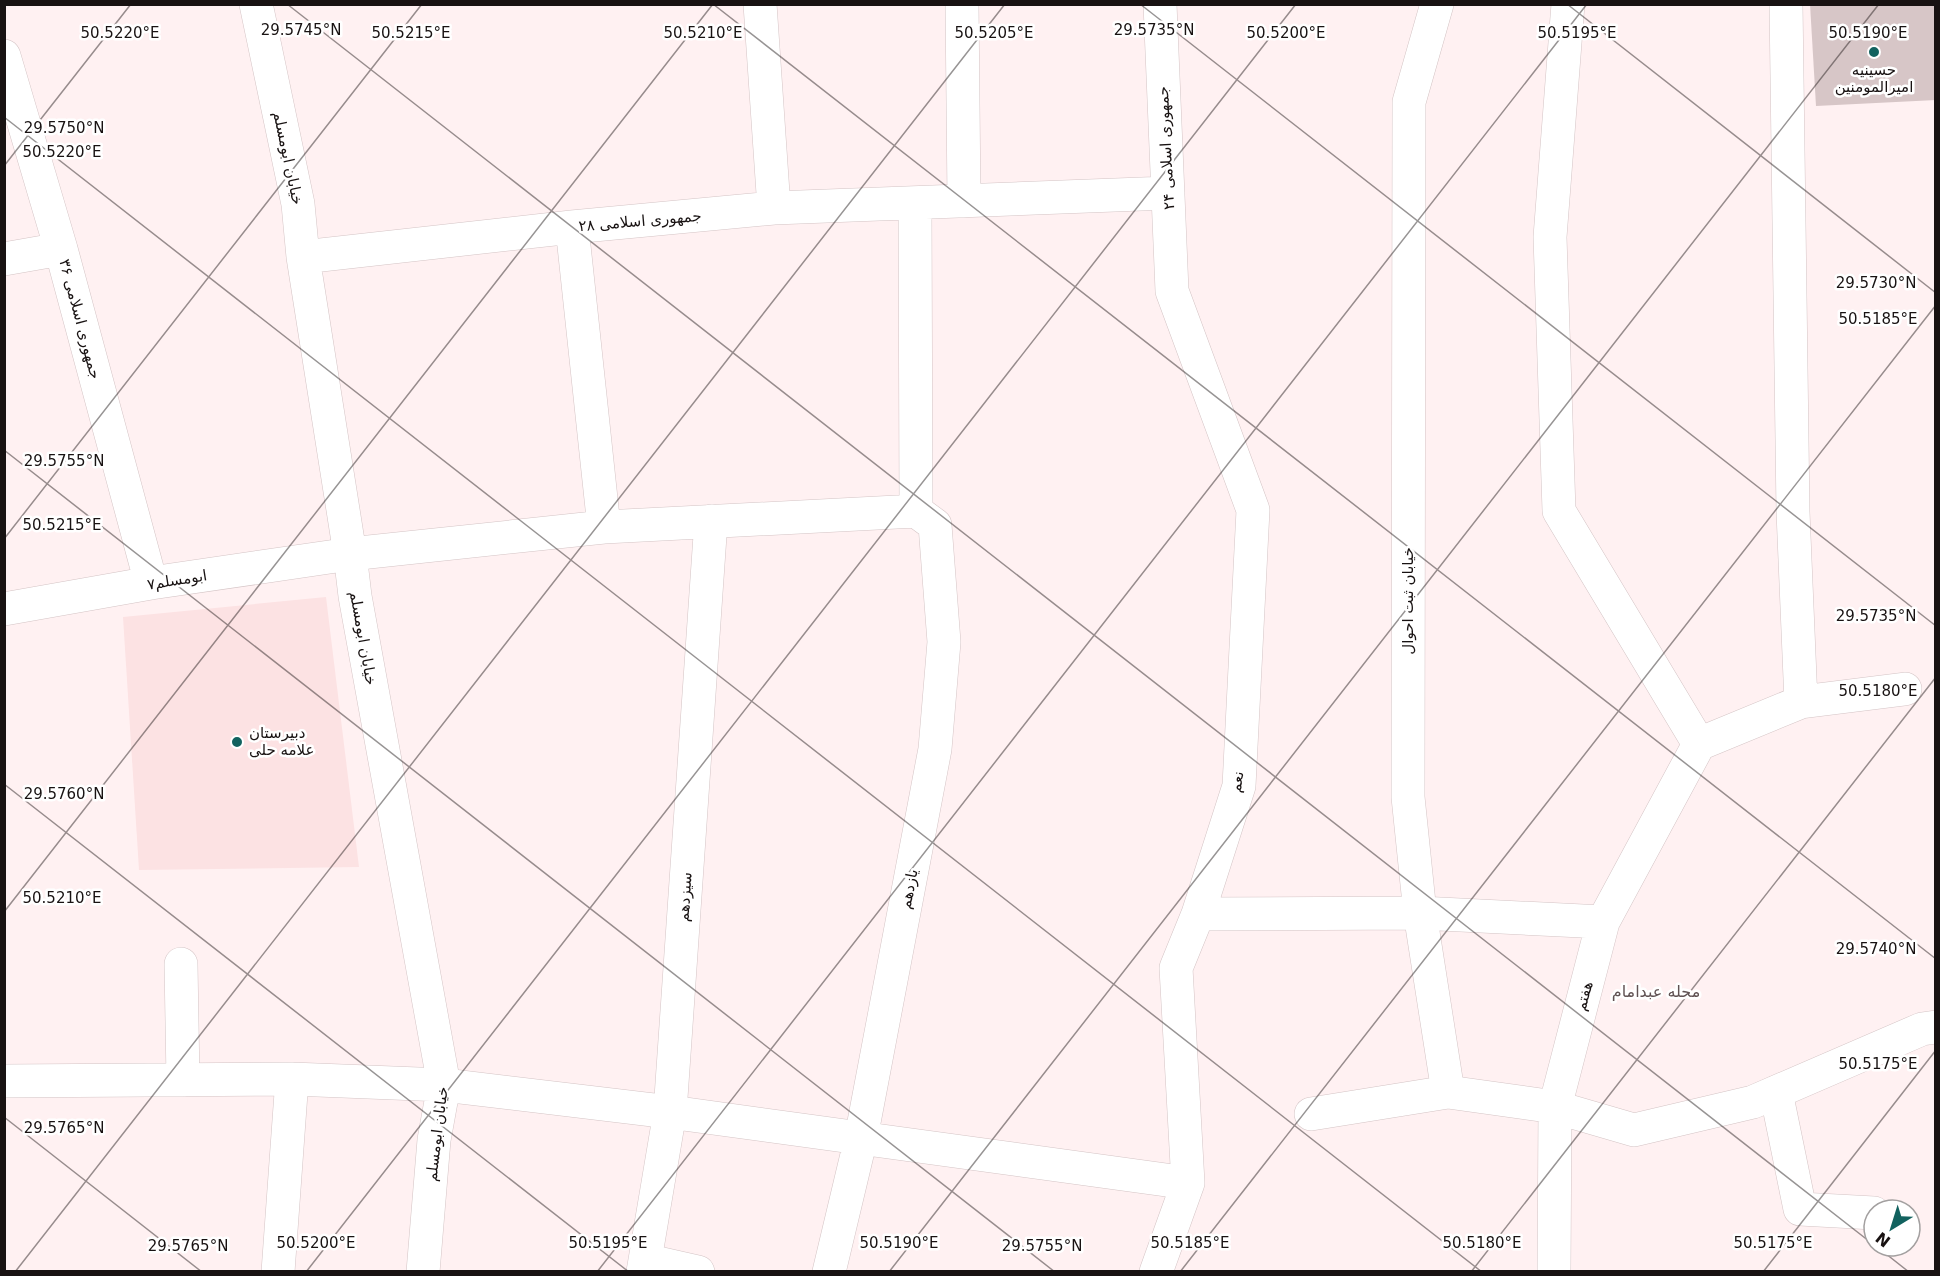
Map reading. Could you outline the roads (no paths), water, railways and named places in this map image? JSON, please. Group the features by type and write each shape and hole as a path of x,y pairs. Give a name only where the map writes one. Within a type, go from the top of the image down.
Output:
{"street":[{"name":"خیابان ابومسلم","path":"256,4 298,204 303,257 355,596 444,1085 434,1140 423,1272"},
{"path":"760,4 774,208"},
{"path":"962,4 964,201"},
{"name":"جمهوری اسلامی ۲۴","path":"1160,4 1172,291"},
{"name":"خیابان ثبت احوال","path":"1437,4 1409,102 1408,797 1420,913 1448,1092"},
{"path":"1568,4 1550,237 1559,510 1699,744 1800,702 1905,689"},
{"path":"1786,4 1793,512 1800,702"},
{"name":"جمهوری اسلامی ۳۶","path":"4,56 61,249 152,583"},
{"name":"جمهوری اسلامی ۲۸","path":"303,257 572,227 774,208 1168,193"},
{"path":"915,203 916,510"},
{"path":"572,227 604,526"},
{"path":"4,259 61,249"},
{"name":"نعم","path":"1156,1272 1188,1183 1176,968 1198,914 1239,786 1253,510 1172,291"},
{"name":"ابومسلم۷","path":"4,609 152,583 350,554 604,526 916,510"},
{"name":"یازدهم","path":"829,1272 861,1138 935,749 944,642 935,525 916,510"},
{"name":"سیزدهم","path":"644,1266 670,1112 711,521"},
{"name":"هفتم","path":"1554,1272 1555,1107 1603,922 1699,744"},
{"path":"1198,914 1420,913 1603,922"},
{"path":"181,964 183,1080"},
{"path":"1311,1114 1448,1092 1555,1107 1634,1130 1753,1102 1922,1029 1935,1027"},
{"path":"4,1082 292,1079 444,1085 670,1112 1188,1183"},
{"path":"278,1272 292,1079"},
{"path":"1776,1092 1800,1209 1862,1212"},
{"path":"644,1266 698,1272"}],"place":[{"name":"حسینیه امیرالمومنین","path":"1874,52"},
{"name":"دبیرستان علامه حلی","path":"237,742"}],"district":[{"name":"محله عبدامام","path":"1656,991"}]}
